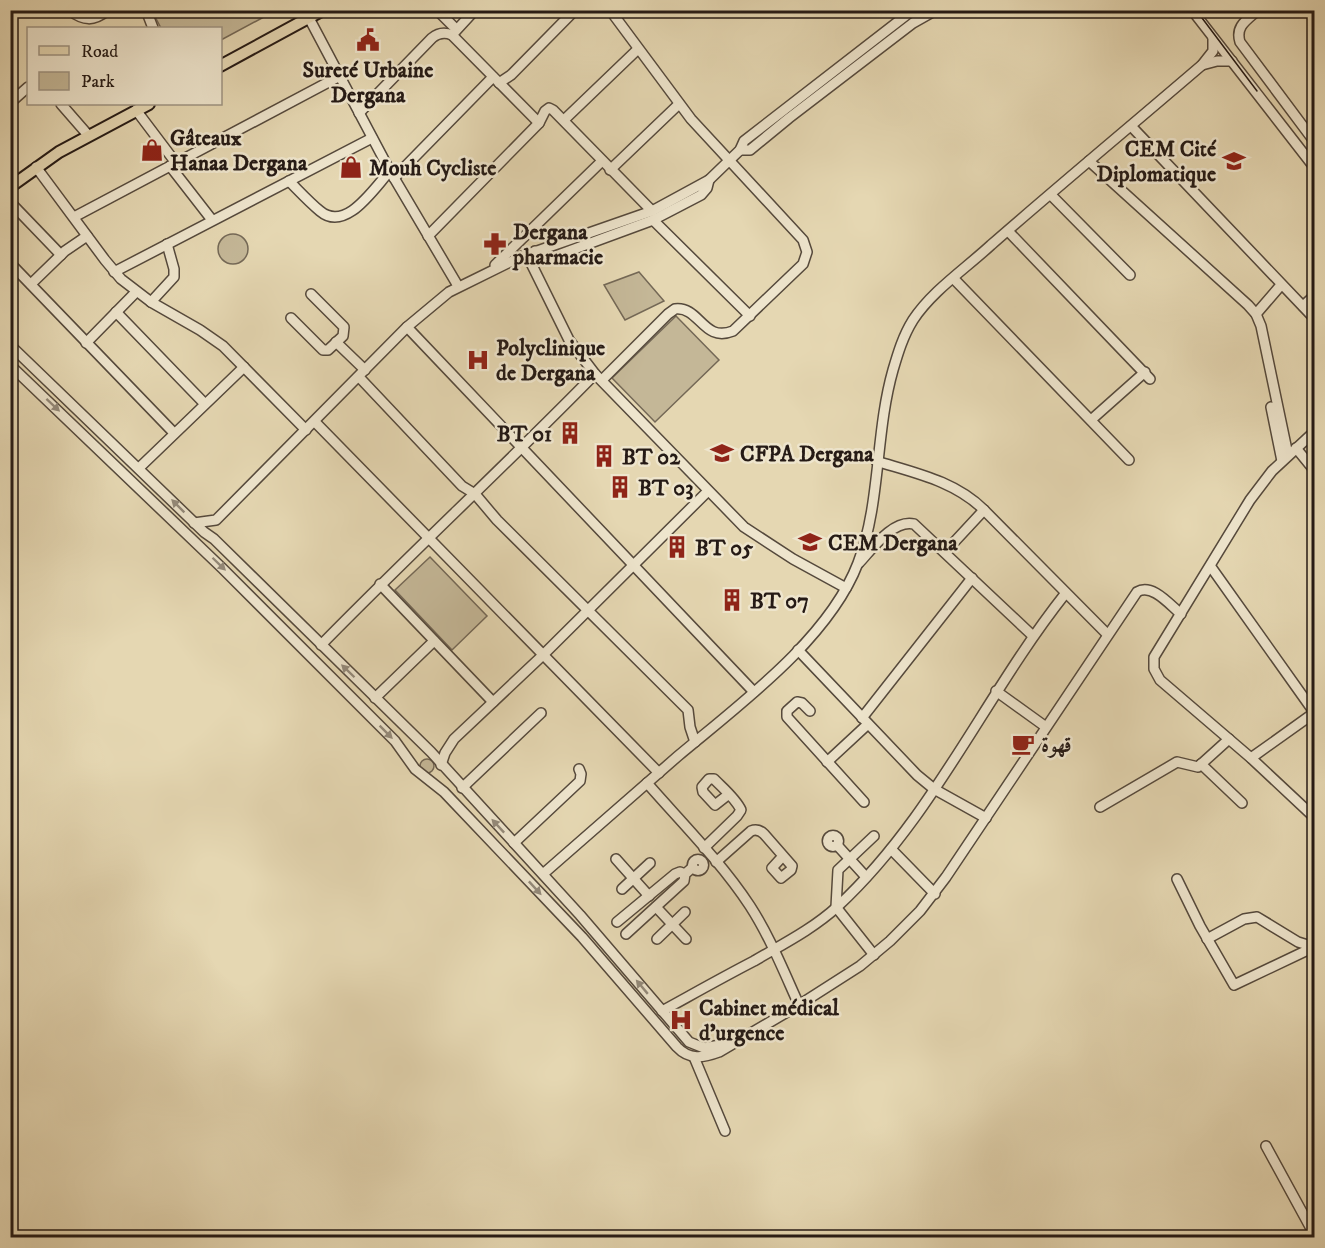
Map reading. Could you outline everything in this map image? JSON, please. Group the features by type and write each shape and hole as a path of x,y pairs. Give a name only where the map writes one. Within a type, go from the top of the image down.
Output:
{"main road":[{"path":"222,65 317,13"},
{"path":"10,187 36,167 131,109"}],"street":[{"path":"69,10 82,24 108,10"},
{"path":"146,10 153,27"},
{"path":"437,10 496,80 539,123"},
{"path":"359,113 432,38 442,33 454,32 475,10"},
{"path":"290,180 320,212 330,217 340,217 351,213 496,80 511,75 575,10"},
{"path":"321,645 380,584 522,448 675,309 688,311 706,328 719,334 733,331 803,264 807,252 799,235 679,104 610,10"},
{"path":"194,523 216,520 407,327 458,286 531,253 652,215 709,180 740,150 747,139 913,10"},
{"path":"740,150 750,150 918,19 936,10"},
{"path":"1192,10 1314,167"},
{"path":"1258,10 1240,26 1239,38 1314,141"},
{"path":"1308,10 1314,19"},
{"path":"317,13 340,76 359,113 458,286"},
{"path":"543,874 754,692 824,623 858,564 870,515 885,400 902,341 911,323 924,306 1008,231 1202,65 1213,51 1213,38"},
{"path":"564,120 638,49"},
{"path":"1202,65 1217,61 1232,61"},
{"path":"74,217 340,76"},
{"path":"10,103 27,88"},
{"path":"610,170 679,104"},
{"path":"62,105 88,135"},
{"path":"428,236 539,123 549,108 564,120 652,215 750,315"},
{"path":"131,109 212,220"},
{"path":"1287,132 1300,122"},
{"path":"1131,126 1314,318"},
{"path":"114,272 372,138"},
{"path":"489,271 602,161"},
{"path":"1089,161 1256,314 1261,326 1285,458"},
{"path":"36,167 114,272 136,292 212,338 306,430"},
{"path":"1051,195 1130,275"},
{"path":"10,202 60,255"},
{"path":"1008,231 1147,375 1091,420"},
{"path":"31,284 60,255 87,236"},
{"path":"151,302 174,278 174,269 167,244"},
{"path":"531,253 569,340 598,377 734,517 756,535 846,588"},
{"path":"10,263 174,433"},
{"path":"954,279 1129,460"},
{"path":"1256,314 1281,285"},
{"path":"86,343 136,292"},
{"path":"291,318 323,350 328,350 344,334 344,327 311,294"},
{"path":"1303,306 1314,296"},
{"path":"116,312 204,403"},
{"path":"407,327 754,692"},
{"path":"336,342 462,486 475,494 497,520 688,710 690,728 695,742"},
{"path":"10,345 194,523 214,539 426,748 543,874 685,1038 694,1045 710,1048 736,1041"},
{"path":"10,365 270,615 399,744 411,763 444,792 582,937 681,1052 694,1057 713,1054 799,1005 874,955 905,927 934,894 1137,592 1143,589 1152,591 1181,614"},
{"path":"139,468 243,367"},
{"path":"1271,407 1285,458"},
{"path":"315,422 659,773"},
{"path":"1314,432 1285,458 1250,500 1154,657 1154,669 1160,680 1251,758 1314,817"},
{"path":"1296,448 1314,470"},
{"path":"876,461 946,483 967,494 1107,634"},
{"path":"425,777 435,772 451,742 543,656 708,491"},
{"path":"945,552 984,510"},
{"path":"214,539 216,520"},
{"path":"858,564 895,527 904,523 918,527 1033,636"},
{"path":"1211,567 1314,712 1251,758"},
{"path":"827,762 865,721 972,578"},
{"path":"380,584 493,702"},
{"path":"662,1011 803,933 836,907 866,877 891,849 934,789 996,691 1065,594"},
{"path":"375,698 434,640"},
{"path":"798,650 917,775 934,789 986,818"},
{"path":"996,691 1046,727"},
{"path":"810,711 802,703 797,702 787,711 787,717 864,802"},
{"path":"462,788 541,713"},
{"path":"1100,807 1177,762 1198,767 1229,739"},
{"path":"411,763 418,753 426,748"},
{"path":"1201,764 1242,803"},
{"path":"514,843 580,781 582,774 579,770"},
{"path":"647,783 710,855 750,906 799,1005"},
{"path":"710,855 739,815 740,808 729,794"},
{"path":"617,922 677,873 702,869 702,861 753,830 762,832 783,856"},
{"path":"874,836 840,867 837,874 836,907 874,955"},
{"path":"837,845 866,877"},
{"path":"891,849 934,894"},
{"path":"616,860 649,896"},
{"path":"622,889 650,863"},
{"path":"626,934 684,881 689,871"},
{"path":"1177,879 1234,985 1314,947"},
{"path":"656,907 686,939"},
{"path":"657,939 685,912"},
{"path":"1208,939 1244,919 1257,917 1298,942 1314,947"},
{"path":"694,1057 725,1131"},
{"path":"1266,1146 1311,1219 1314,1234"}],"green space":[{"path":"152,11 275,11 222,39 222,27 160,27"},
{"path":"233,234 244,238 248,249 244,260 233,264 222,260 218,249 222,238"},
{"path":"639,272 664,301 625,320 604,285"},
{"path":"676,316 719,360 655,422 612,378"},
{"path":"430,557 487,616 452,650 395,590"},
{"path":"424,759 430,759 434,766 430,773 424,773 420,769 420,763"}],"tram line":[{"path":"1196,10 1257,91"}],"place":[{"name":"Sureté Urbaine Dergana","path":"368,40"},
{"name":"Gâteaux Hanaa Dergana","path":"152,150"},
{"name":"CEM Cité Diplomatique","path":"1234,161"},
{"name":"Mouh Cycliste","path":"351,167"},
{"name":"Dergana pharmacie","path":"495,244"},
{"name":"Polyclinique de Dergana","path":"478,360"},
{"name":"BT 01","path":"570,433"},
{"name":"CFPA Dergana","path":"722,453"},
{"name":"BT 02","path":"604,456"},
{"name":"BT 03","path":"620,487"},
{"name":"CEM Dergana","path":"810,542"},
{"name":"BT 05","path":"677,547"},
{"name":"BT 07","path":"732,600"},
{"name":"قهوة","path":"1023,744"},
{"name":"Cabinet médical d'urgence","path":"681,1020"}]}
